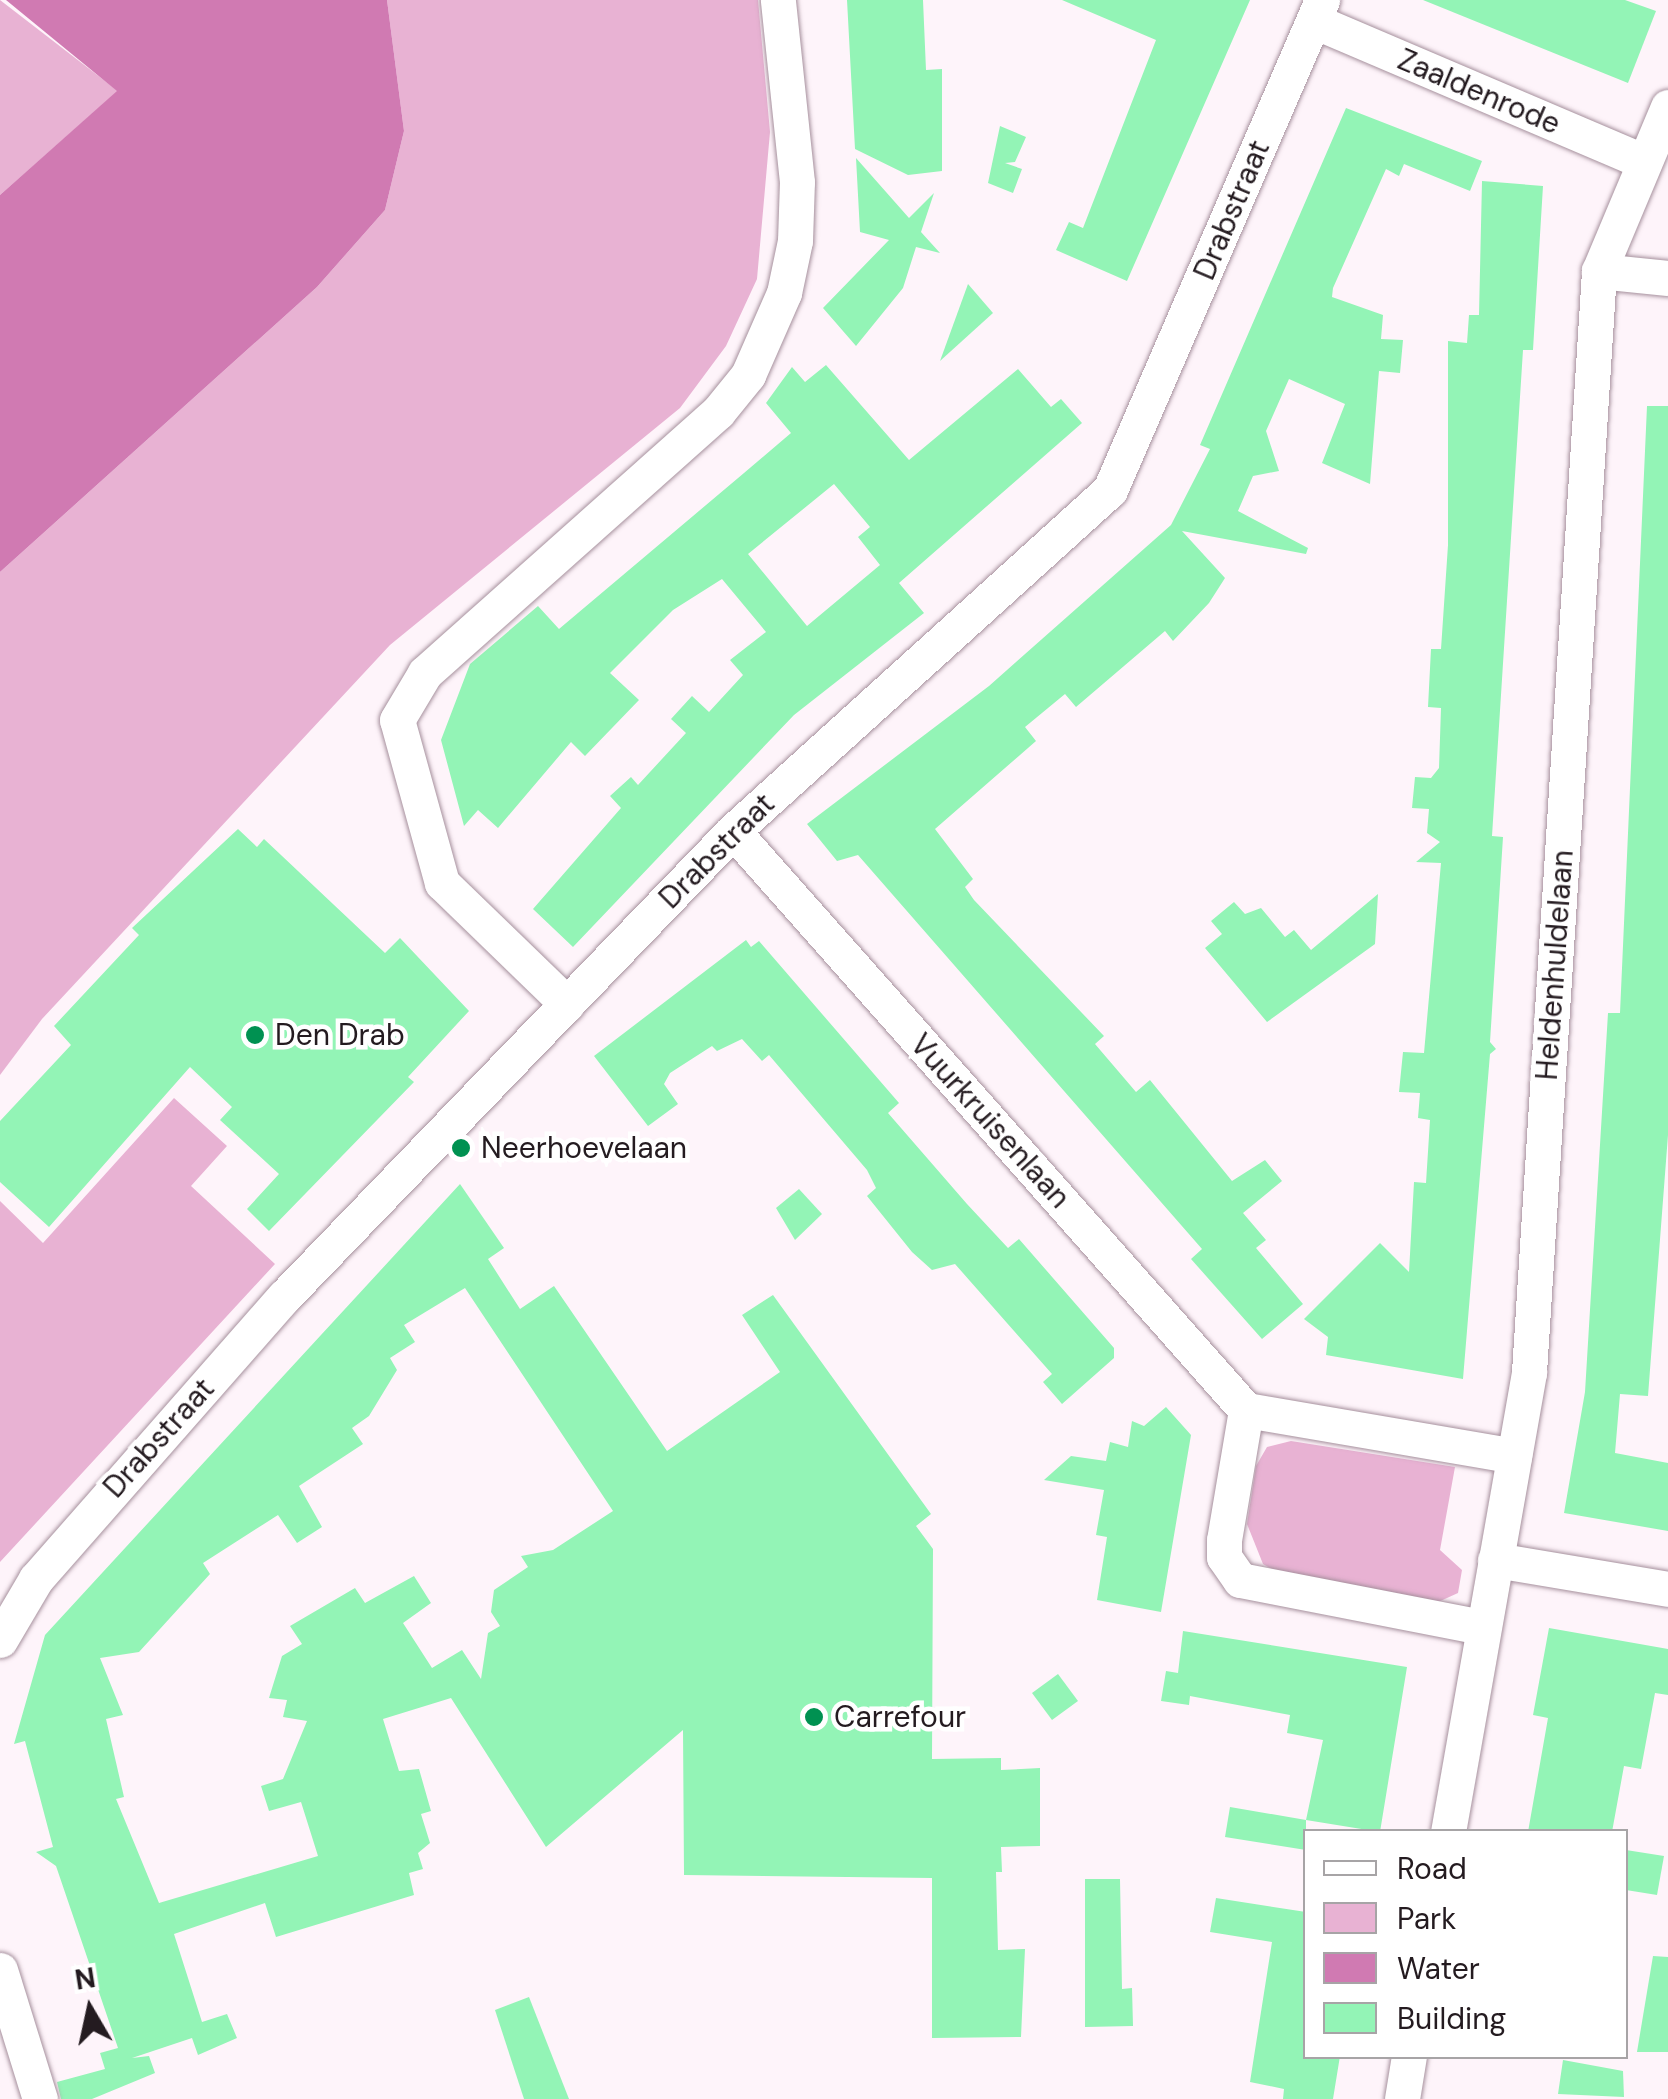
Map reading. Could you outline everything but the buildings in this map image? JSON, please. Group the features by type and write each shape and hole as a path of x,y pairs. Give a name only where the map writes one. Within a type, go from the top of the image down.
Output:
{"street":[{"path":"567,1004 442,883 397,720 425,674 718,412 748,375 784,293 795,241 797,182 778,0"},
{"name":"Drabstraat","path":"0,1640 36,1579 271,1312 567,1004 734,832 1110,490 1318,11"},
{"name":"Zaaldenrode","path":"1318,11 1644,162"},
{"name":"Heldenhuldelaan","path":"1448,1829 1529,1372 1599,272 1668,107"},
{"path":"1599,272 1668,278"},
{"name":"Vuurkruisenlaan","path":"734,832 1246,1410"},
{"path":"1482,1627 1240,1580 1224,1557 1224,1540 1246,1410 1514,1456"},
{"path":"1495,1560 1668,1589"},
{"path":"0,1970 40,2099"},
{"path":"1402,2099 1409,2059"}],"green space":[{"path":"0,0 118,91 0,195"},
{"path":"387,0 758,0 770,132 757,279 726,346 680,408 390,645 42,1019 0,1075 0,572 317,287 385,210 404,131"},
{"path":"174,1098 227,1146 191,1186 275,1264 0,1562 0,1201 43,1243"},
{"path":"1291,1441 1455,1467 1440,1550 1462,1570 1458,1593 1436,1603 1280,1574 1263,1564 1247,1524 1256,1466 1267,1447"}],"water":[{"path":"6,0 387,0 404,131 385,210 317,287 0,572 0,195 117,91"}],"place":[{"name":"Den Drab","path":"255,1035"},
{"name":"Neerhoevelaan","path":"461,1148"},
{"name":"Carrefour","path":"814,1717"}]}
